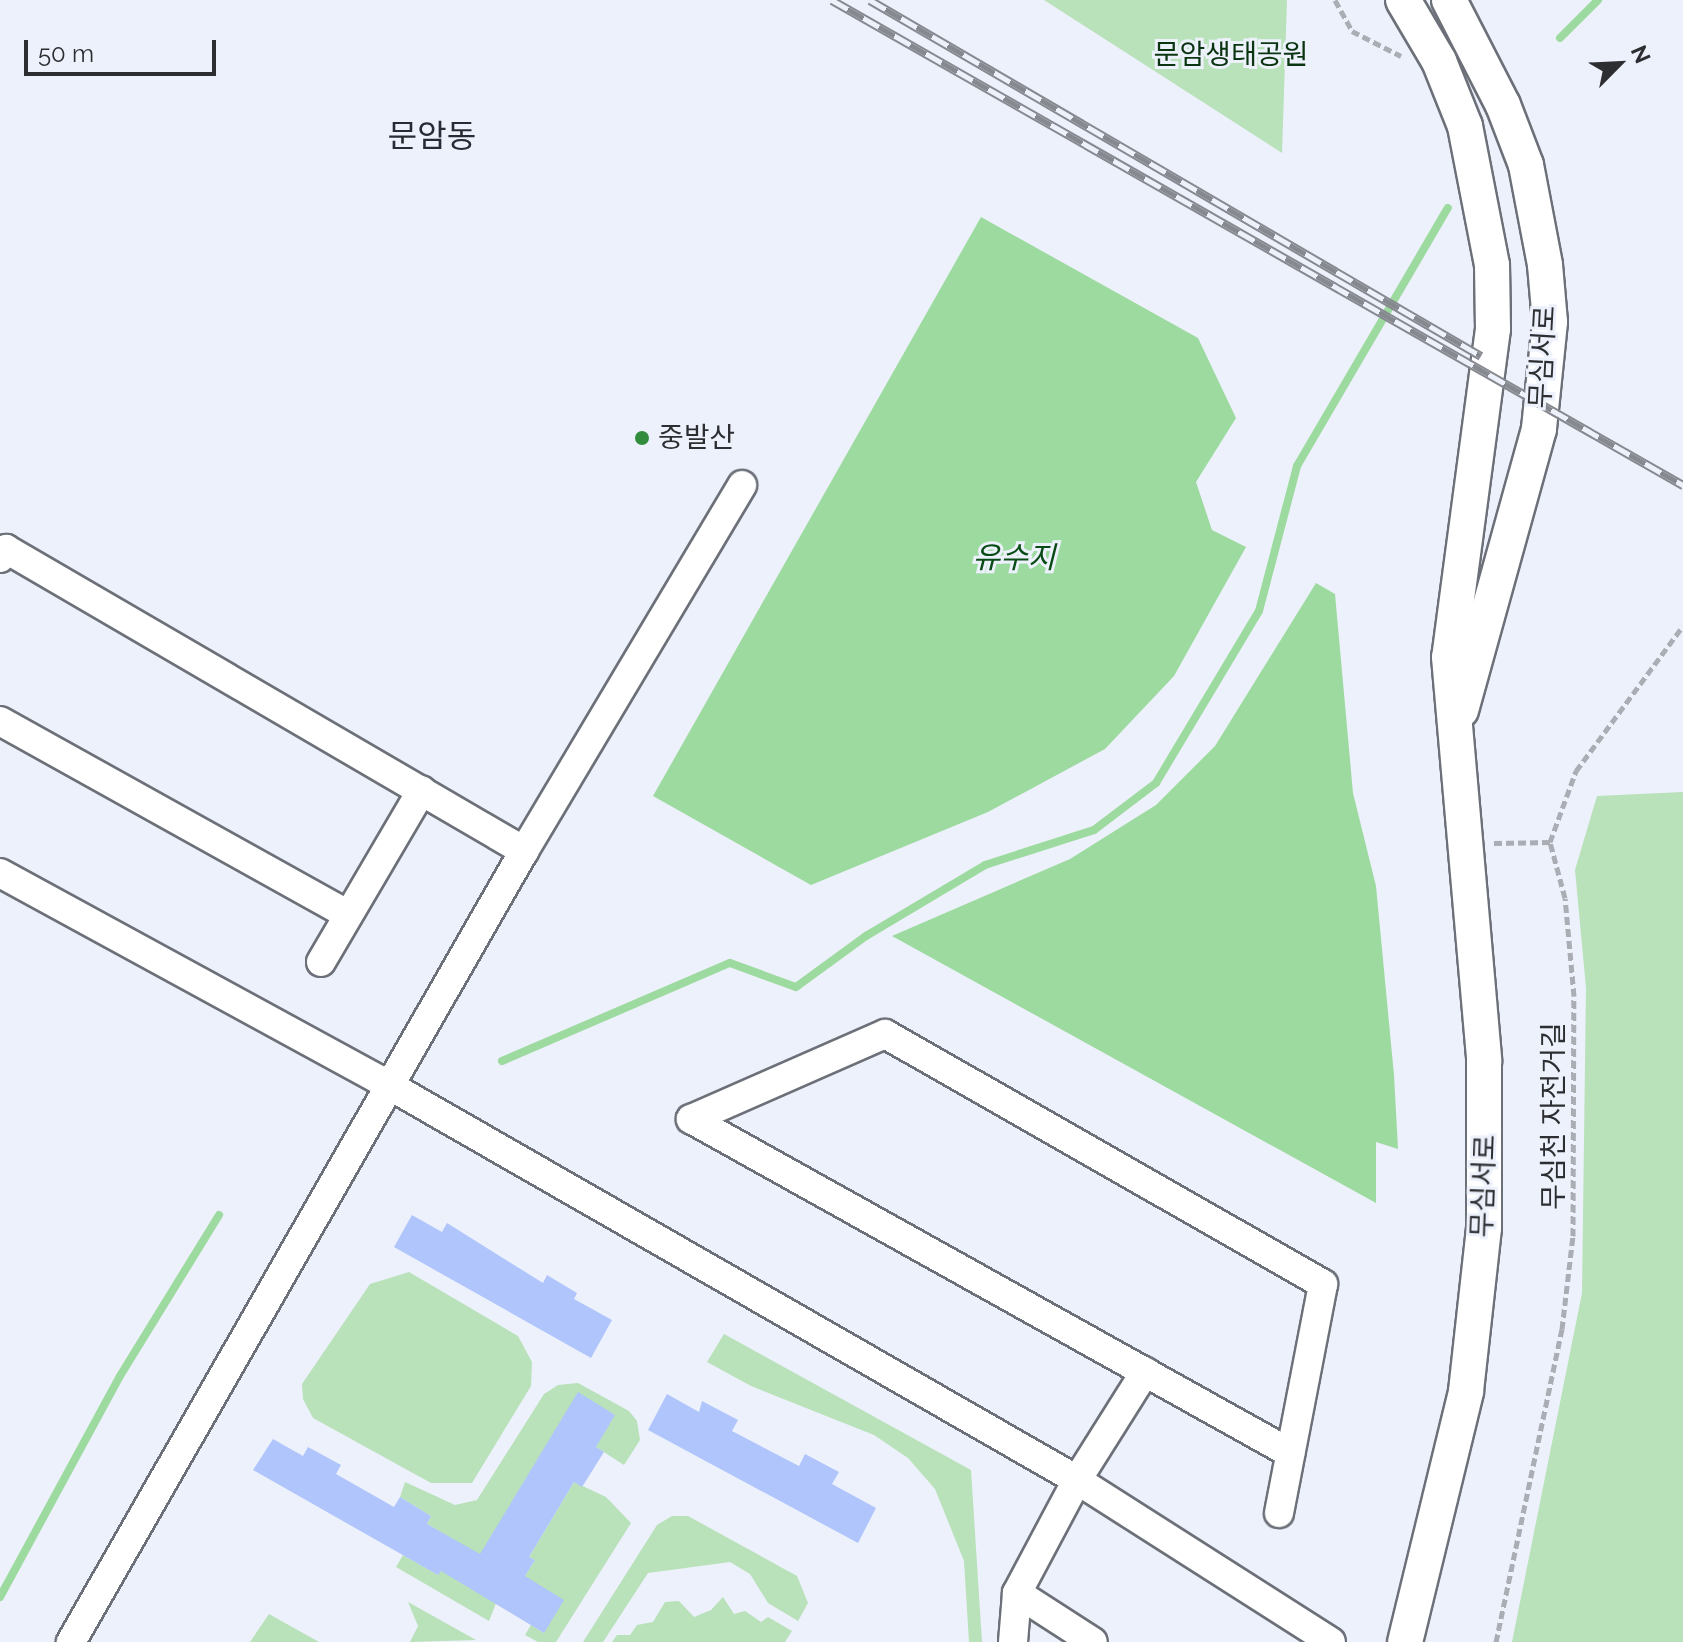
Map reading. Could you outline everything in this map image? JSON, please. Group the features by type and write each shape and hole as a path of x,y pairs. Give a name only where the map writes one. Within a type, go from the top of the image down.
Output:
{"street":[{"name":"무심서로","path":"1403,0 1439,61 1465,126 1492,265 1493,329 1484,421 1465,519 1449,657 1484,1061 1484,1228 1466,1392 1405,1642"},
{"name":"무심서로","path":"1449,0 1496,91 1526,165 1545,265 1550,322 1539,429 1457,722"},
{"path":"71,1642 392,1087 524,851 742,485"},
{"path":"2,551 524,851"},
{"path":"0,721 348,915"},
{"path":"321,962 422,790"},
{"path":"0,873 392,1087 1077,1480 1331,1642"},
{"path":"1279,1513 1323,1284 885,1034 691,1119 1290,1453"},
{"path":"1013,1642 1017,1593 1077,1480 1145,1372"},
{"path":"1017,1593 1093,1642"}],"path":[{"path":"1335,0 1352,31 1406,58"},
{"path":"1465,844 1550,842 1576,771 1683,626"},
{"name":"무심천 자전거길","path":"1496,1642 1562,1329 1573,1236 1574,996 1565,898 1550,842"}],"green space":[{"name":"문암생태공원","path":"1044,0 1287,0 1282,153"},
{"path":"1683,792 1683,1642 1512,1642 1582,1293 1586,988 1575,870 1597,796"},
{"path":"409,1272 518,1336 532,1362 531,1386 472,1483 431,1483 313,1418 303,1399 302,1384 370,1284"},
{"path":"724,1334 971,1470 982,1642 969,1642 964,1561 935,1489 908,1458 874,1435 751,1386 707,1362"},
{"path":"578,1383 629,1411 637,1421 640,1440 624,1465 596,1447 579,1393 489,1621 396,1567 403,1555 438,1575 459,1543 427,1524 431,1516 400,1497 405,1482 455,1505 477,1500 544,1394 558,1385"},
{"path":"574,1482 606,1497 631,1523 556,1642 538,1642 525,1635 531,1625 544,1633 525,1576 535,1560 529,1557"},
{"path":"672,1516 688,1516 797,1576 808,1603 798,1621 768,1603 750,1574 730,1562 648,1573 603,1642 583,1642 657,1525"},
{"path":"723,1597 734,1614 745,1611 761,1622 768,1617 792,1631 785,1642 612,1642 617,1635 630,1635 637,1625 653,1622 665,1602 679,1601 694,1617 711,1610"},
{"path":"408,1602 476,1640 410,1642 418,1626"},
{"path":"269,1614 319,1642 250,1642"}],"water":[{"name":"유수지","path":"981,217 1198,338 1236,418 1196,482 1212,530 1246,547 1174,676 1105,749 988,812 811,885 653,796"},
{"path":"1316,583 1335,594 1353,793 1376,886 1398,1149 1376,1142 1376,1203 892,936 1070,859 1156,805 1215,746"}],"building":[{"path":"412,1215 442,1232 447,1223 543,1283 547,1275 577,1293 574,1299 612,1320 591,1358 394,1247"},
{"path":"578,1392 615,1415 596,1447 604,1452 582,1487 574,1482 529,1557 535,1560 525,1576 564,1600 544,1633 441,1571 438,1575 253,1470 273,1439 303,1456 308,1447 341,1465 336,1474 394,1507 400,1497 431,1516 427,1524 480,1554"},
{"path":"667,1394 699,1412 702,1401 738,1420 732,1431 799,1466 805,1454 839,1472 832,1484 876,1508 858,1543 648,1430"}],"waterway":[{"path":"1560,38 1598,0"},
{"path":"502,1061 730,963 796,987 866,936 985,865 1094,830 1156,783 1259,611 1297,466 1448,208"},
{"path":"0,1597 120,1376 219,1215"}],"railway":[{"path":"832,0 1683,485"},
{"path":"870,0 1481,356"}],"place":[{"name":"중발산","path":"642,438"}],"district":[{"name":"문암동","path":"432,136"}]}
